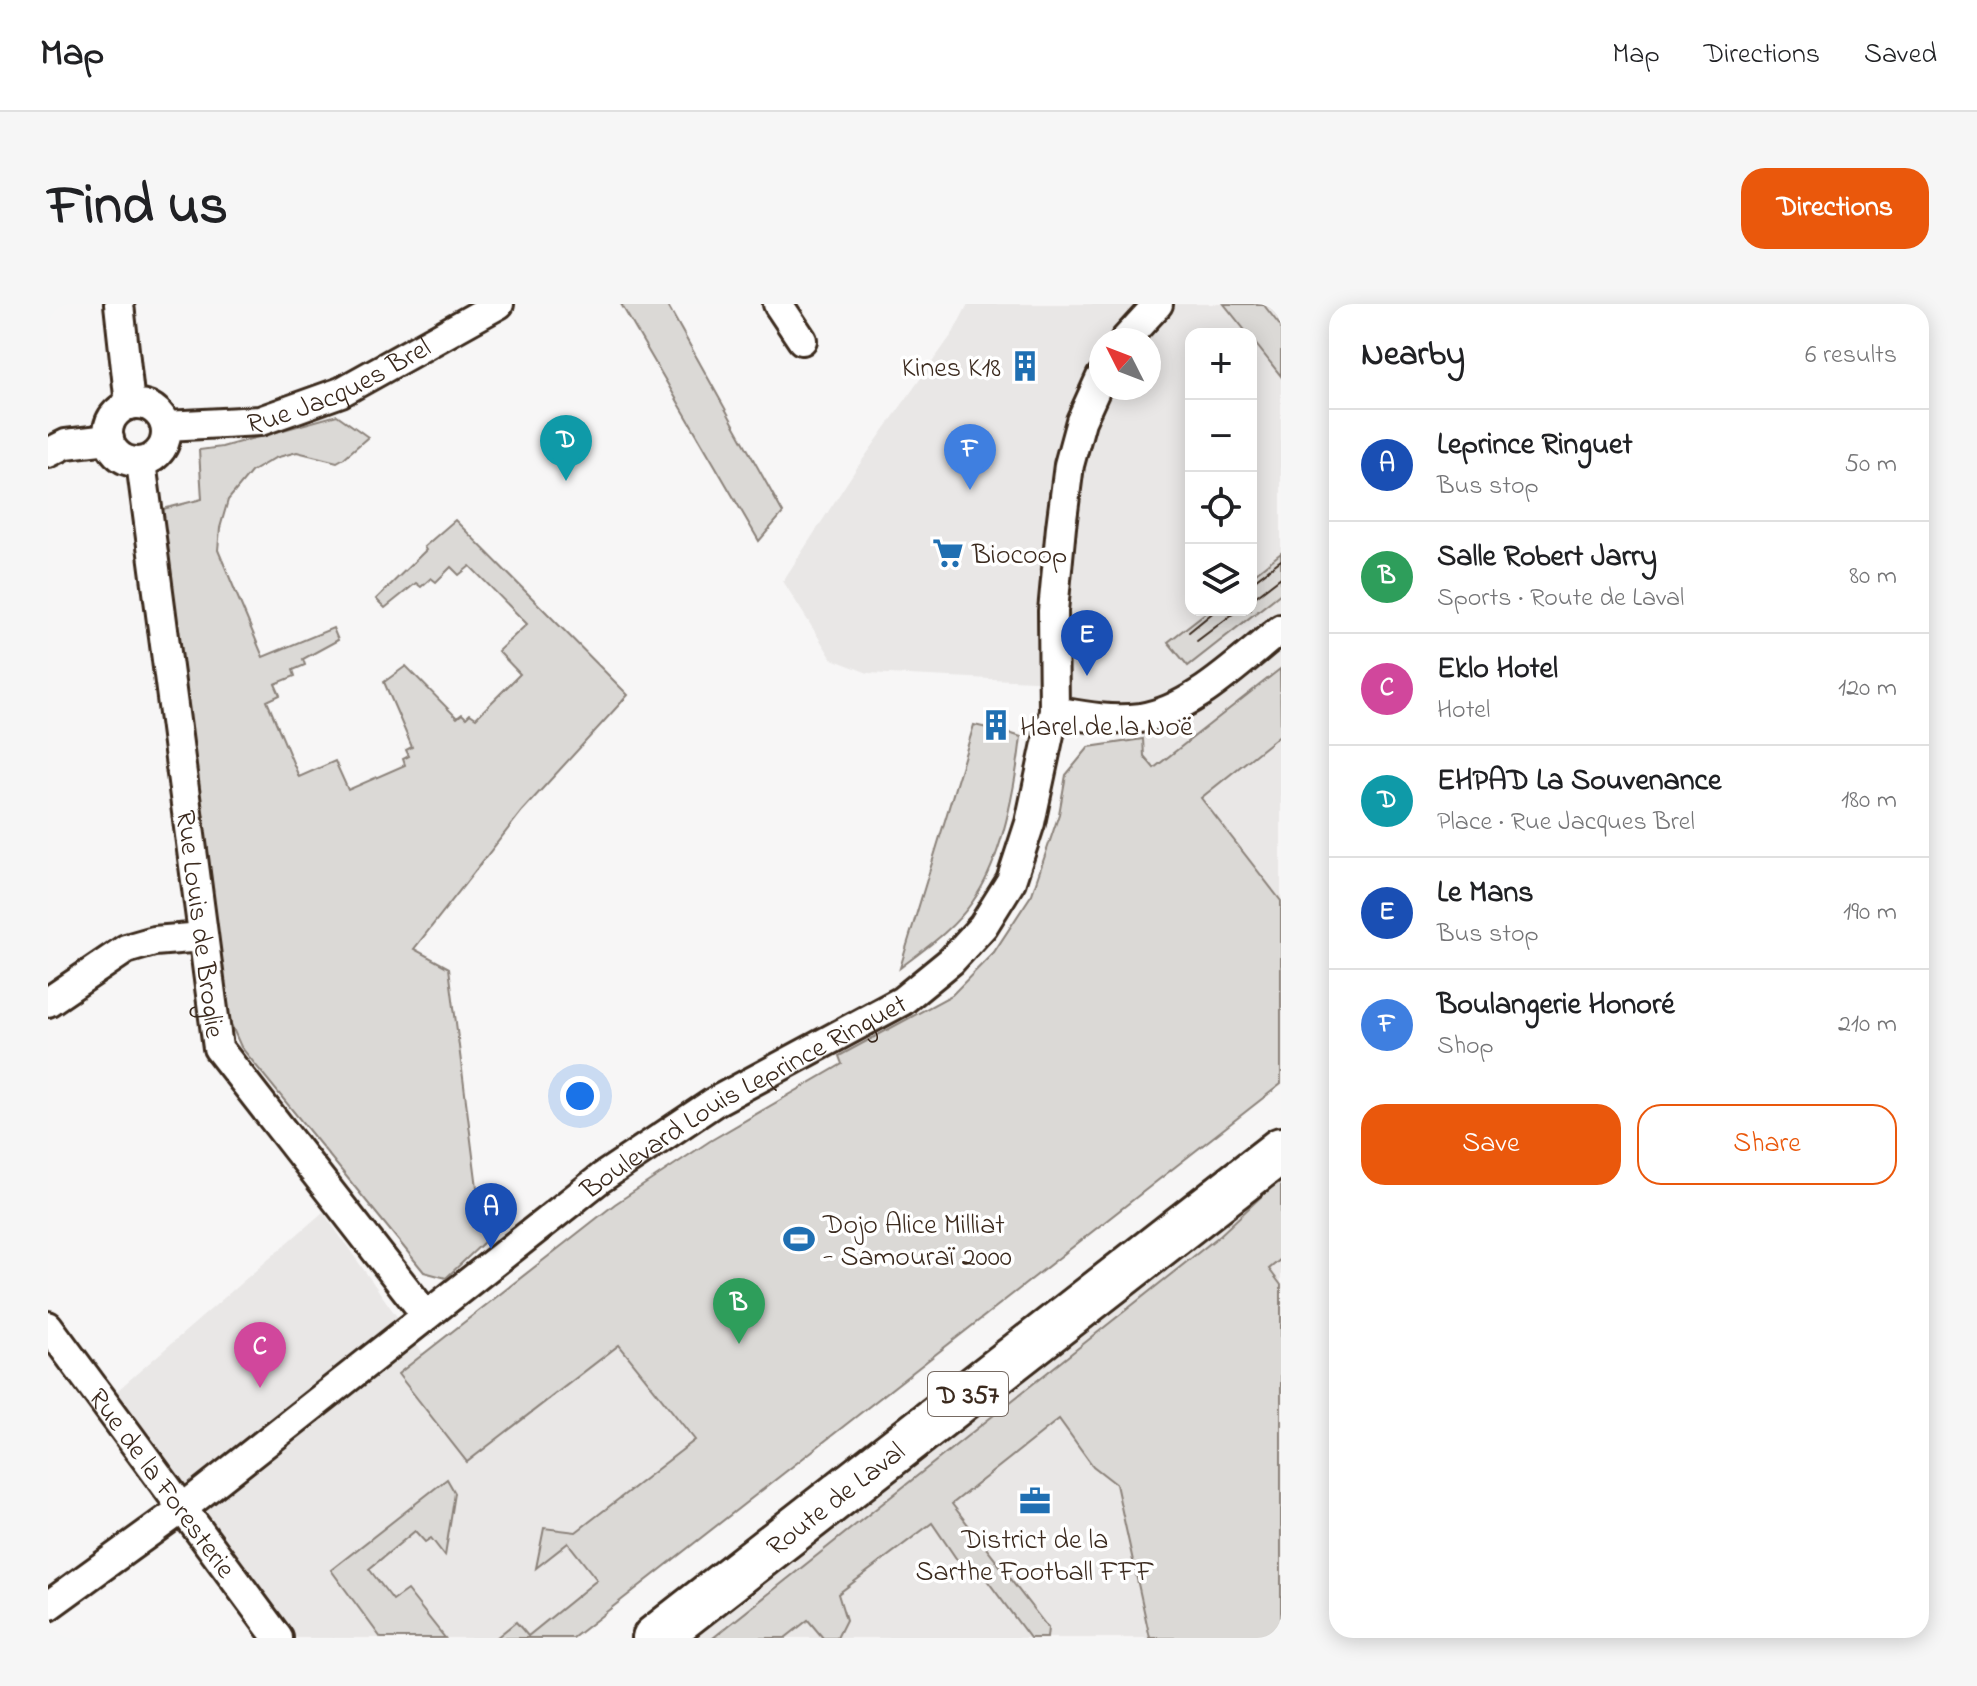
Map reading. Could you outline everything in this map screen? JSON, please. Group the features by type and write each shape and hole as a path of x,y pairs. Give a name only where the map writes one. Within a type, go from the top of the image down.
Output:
{"main road":[{"name":"Route de Laval","path":"655,1638 1281,1150"}],"street":[{"path":"119,304 130,405"},
{"name":"Rue Jacques Brel","path":"166,426 260,421 341,392 499,304"},
{"path":"778,304 802,340"},
{"path":"1136,328 1158,304"},
{"name":"Boulevard Louis Leprince Ringuet","path":"48,1606 183,1508 601,1178 716,1101 902,1001 951,961 983,926 1011,881 1030,823 1054,711 1053,611 1061,527 1069,465 1081,421 1091,400"},
{"path":"130,405 148,406 156,411 166,426 164,446 150,460 132,462 117,454 109,439 109,430 116,414 130,405"},
{"path":"48,453 66,444 109,439"},
{"name":"Rue Louis de Broglie","path":"141,462 218,1048 426,1315"},
{"path":"1054,711 1103,719 1142,718 1183,705 1281,629"},
{"path":"48,1002 126,949 154,941 203,937"},
{"name":"Rue de la Foresterie","path":"48,1326 278,1638"}],"shaded area":[{"path":"621,304 667,304 783,513 759,541"},
{"path":"968,304 1281,304 1281,930 1144,756 1142,718 1053,712 1053,682 868,673 832,659 783,581 854,472 953,333"},
{"path":"1224,304 1263,304 1281,327 1281,376 1257,346 1257,328 1243,328"},
{"path":"337,415 368,437 337,462 297,452 275,458 251,472 228,500 220,528 218,550 263,657 333,628 338,640 303,659 305,665 293,670 295,676 275,684 280,695 267,701 299,777 335,761 348,790 405,765 403,759 409,756 406,750 412,747 384,682 406,666 457,718 462,714 466,718 470,714 476,718 520,674 498,651 527,624 470,566 459,575 451,567 436,582 431,578 421,587 416,583 385,608 376,599 426,550 424,547 455,520 628,695 522,811 414,949 449,968 484,1242 446,1278 424,1272 241,1047 230,1022 159,510 202,499 199,450 222,447"},
{"path":"1281,553 1281,593 1257,612 1257,572"},
{"path":"1201,616 1252,616 1188,666 1168,642"},
{"path":"1280,669 1281,734 1201,798 1281,901 1281,1084 573,1638 496,1638 516,1622 528,1636 597,1580 568,1543 536,1568 544,1528 576,1532 695,1440 619,1345 467,1462 398,1374 615,1204 710,1141 842,1064 839,1056 952,995 994,952 1032,894 1059,814 1066,775 1089,747 1143,739 1144,756 1154,768"},
{"path":"974,725 992,729 992,734 999,734 1000,730 1021,737 1000,844 983,884 965,911 939,938 900,968"},
{"path":"843,1064 988,1315 573,1638 287,1638 111,1396 323,1212 424,1355 615,1204 710,1141"},
{"path":"1281,1150 1281,1638 655,1638"},
{"path":"1281,1178 1281,1259 1269,1269 1281,1285 1281,1638 1150,1638 1116,1484 1093,1466 1059,1419 952,1504 1048,1628 1047,1638 1030,1638 975,1564 964,1570 932,1523 838,1594 846,1620 837,1638 823,1638 808,1620 785,1638 713,1638 1218,1237"},
{"path":"447,1479 455,1493 445,1556 431,1538 425,1542 415,1531 369,1569 393,1600 407,1590 445,1638 381,1638 331,1570"}],"tram line":[{"path":"1257,578 1281,560"},
{"path":"1257,595 1281,577"},
{"path":"1189,632 1209,616"},
{"path":"1197,641 1230,616"}],"place":[{"name":"Kines K18","path":"1025,366"},
{"name":"EHPAD La Souvenance","path":"566,481"},
{"name":"Boulangerie Honoré","path":"970,490"},
{"name":"Biocoop","path":"948,553"},
{"name":"Le Mans","path":"1087,676"},
{"name":"Harel de la Noë","path":"996,725"},
{"name":"Dojo Alice Milliat - Samouraï 2000","path":"799,1239"},
{"name":"Leprince Ringuet","path":"491,1249"},
{"name":"Salle Robert Jarry","path":"739,1344"},
{"name":"Eklo Hotel","path":"260,1388"},
{"name":"District de la Sarthe Football FFF","path":"1035,1501"}]}
